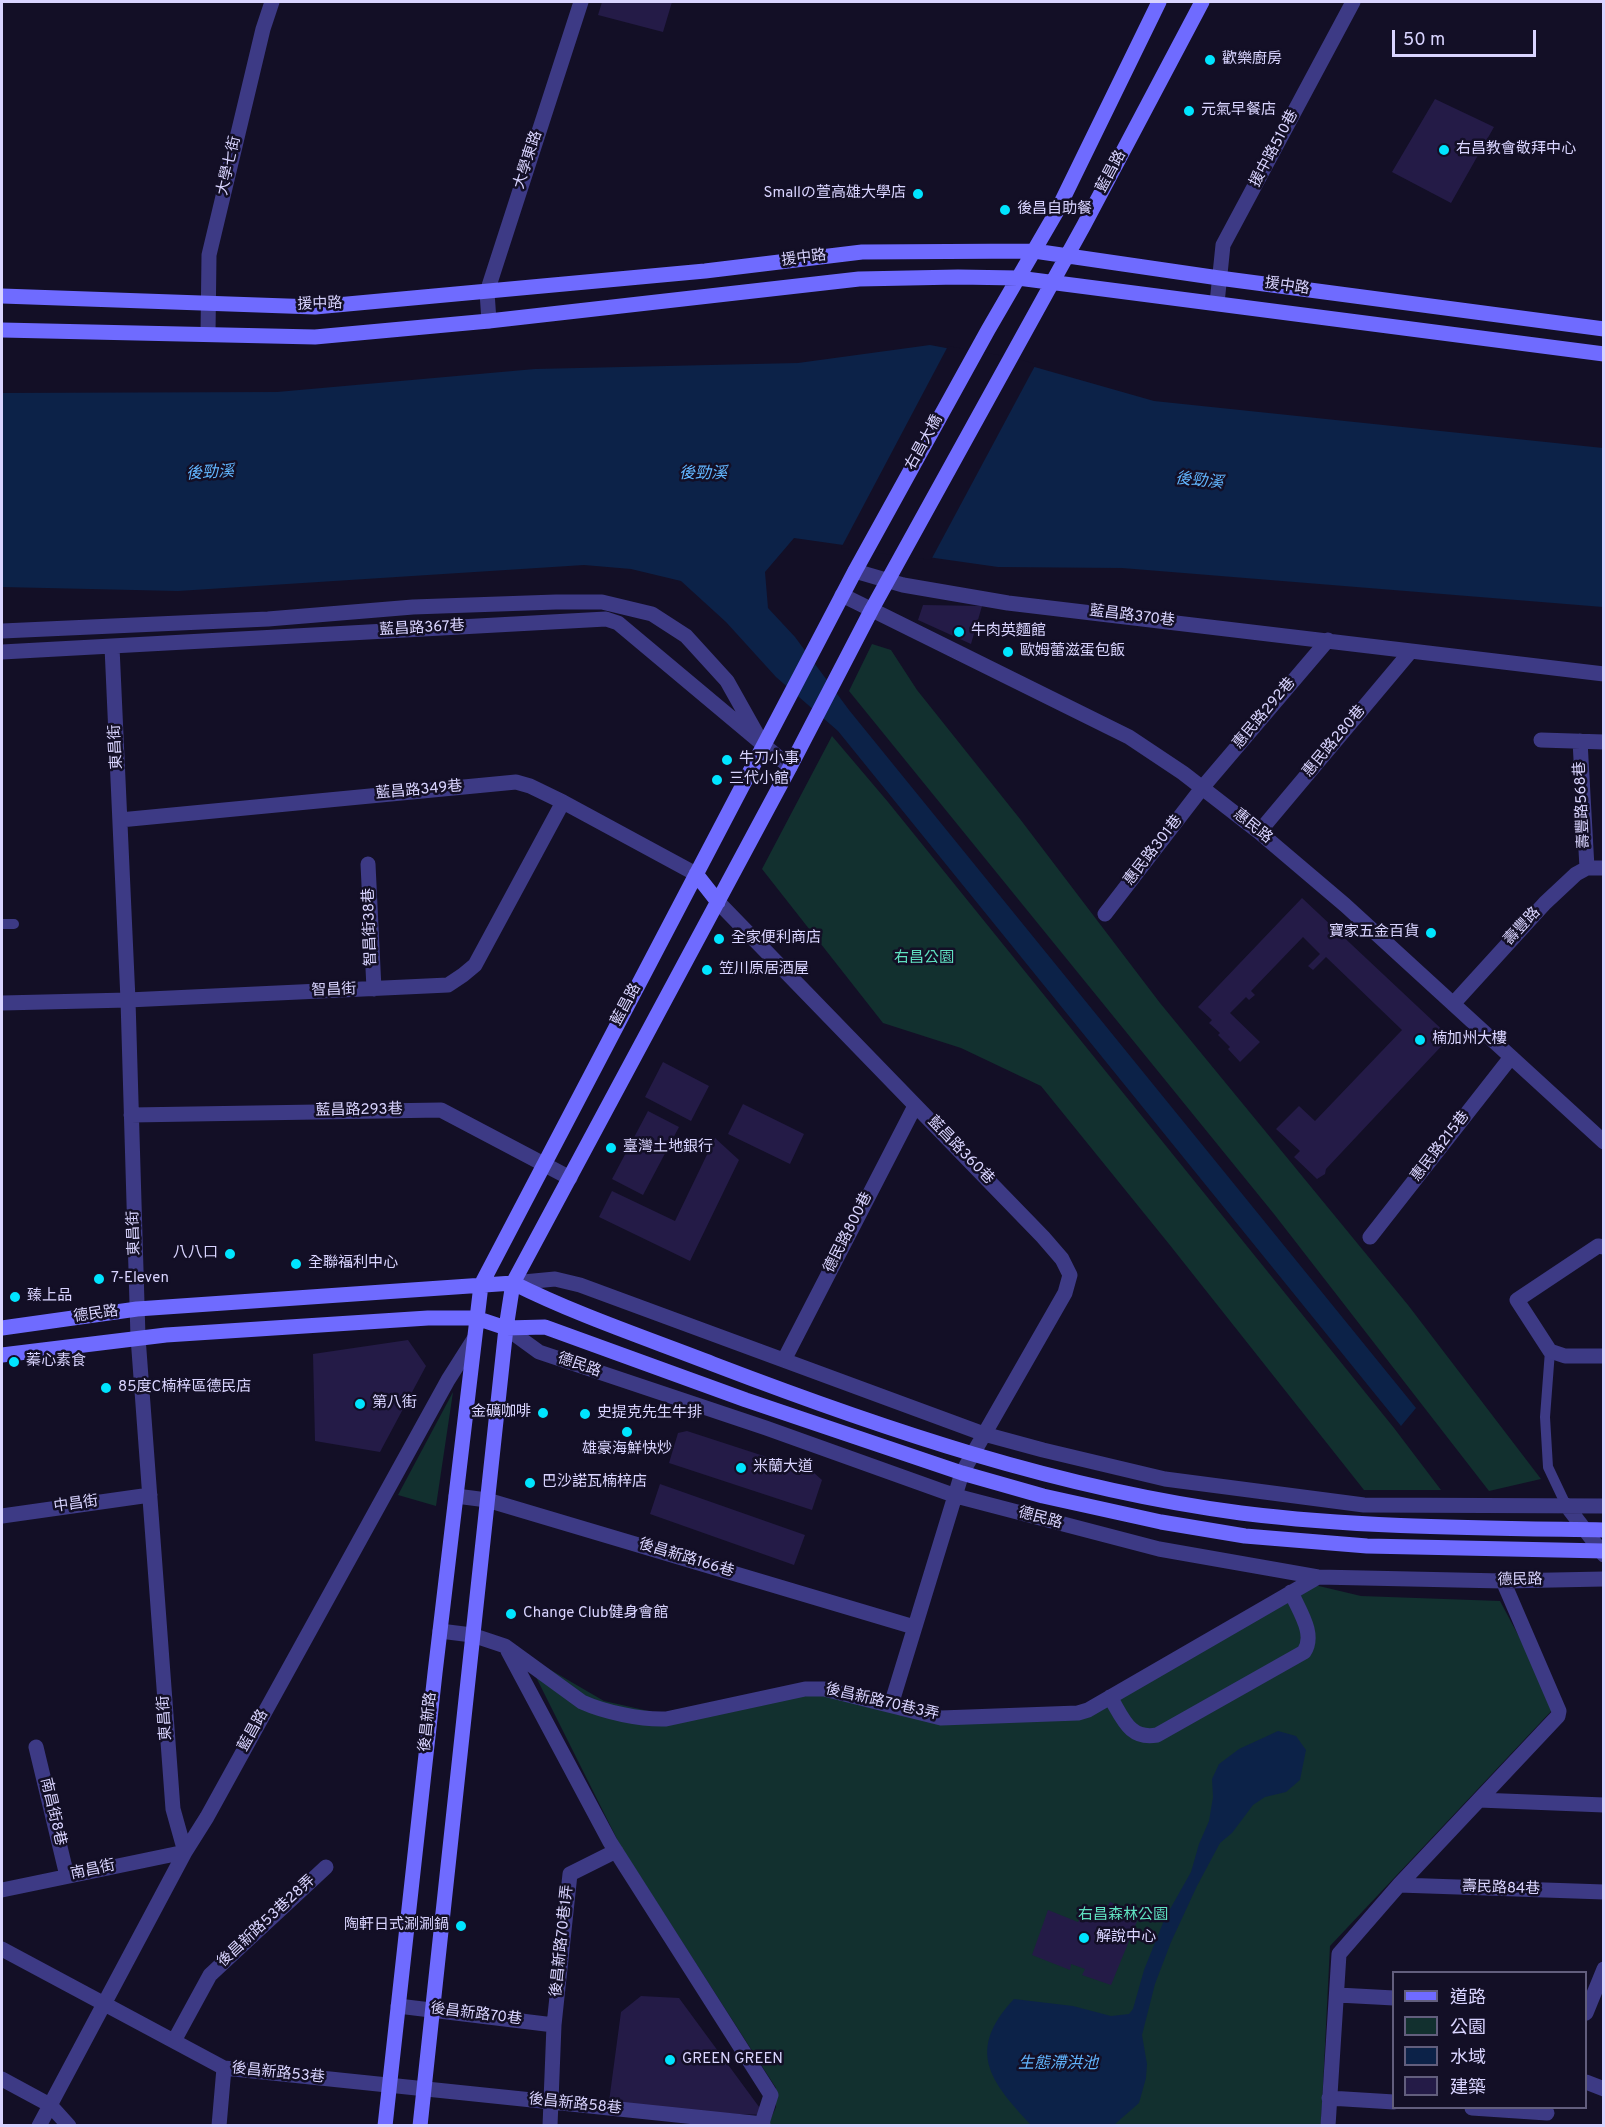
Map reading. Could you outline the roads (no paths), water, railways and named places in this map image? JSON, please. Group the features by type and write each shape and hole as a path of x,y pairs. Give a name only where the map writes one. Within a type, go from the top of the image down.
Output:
{"street":[{"name":"大學七街","path":"208,334 209,255 263,29 272,2"},
{"name":"大學東路","path":"489,321 487,292 581,2"},
{"name":"藍昌路","path":"988,330 1061,203 1159,2"},
{"name":"藍昌路","path":"888,581 1066,257 1202,2"},
{"name":"援中路510巷","path":"1217,303 1223,245 1353,2"},
{"name":"援中路","path":"2,296 315,306 705,271 862,252 1034,251 1604,329"},
{"name":"援中路","path":"2,330 315,337 489,321 859,279 1018,278 1604,354"},
{"name":"右昌大橋","path":"855,571 988,330"},
{"name":"藍昌路370巷","path":"855,571 903,585 1008,603 1604,674"},
{"path":"842,595 855,571"},
{"path":"872,609 888,581"},
{"name":"藍昌路","path":"476,1318 481,1285 842,595"},
{"name":"惠民路","path":"842,595 1128,737 1202,788 1259,832 1345,905 1604,1142"},
{"path":"2,631 268,619 413,607 602,602 652,614 686,636 727,681 763,745"},
{"name":"藍昌路","path":"506,1328 513,1283 790,767 872,609"},
{"name":"藍昌路367巷","path":"2,652 606,619 618,623 790,767"},
{"name":"惠民路292巷","path":"1202,788 1328,640"},
{"name":"東昌街","path":"112,647 128,1000 138,1337 172,1809 185,1852"},
{"name":"惠民路280巷","path":"1259,832 1411,651"},
{"name":"壽豐路568巷","path":"1540,741 1604,742"},
{"name":"壽豐路568巷","path":"1580,741 1587,868"},
{"name":"藍昌路349巷","path":"120,820 516,782 530,786 563,802 696,874"},
{"name":"惠民路301巷","path":"1105,914 1202,788"},
{"name":"智昌街","path":"2,1003 128,1000 448,985 475,965 563,802"},
{"name":"智昌街38巷","path":"368,864 374,989"},
{"path":"1587,868 1604,868"},
{"name":"壽豐路","path":"1453,1004 1545,903 1576,874 1587,868"},
{"path":"696,874 718,902"},
{"name":"藍昌路360巷","path":"718,902 1062,1259 1070,1275 1065,1293 984,1434"},
{"name":"惠民路215巷","path":"1371,1237 1511,1057"},
{"name":"德民路800巷","path":"784,1360 915,1106"},
{"name":"藍昌路293巷","path":"131,1115 441,1110 570,1178"},
{"path":"1604,1247 1598,1246 1517,1300 1550,1351 1565,1356 1604,1356"},
{"name":"德民路","path":"2,1328 137,1309 555,1279 580,1285 984,1434 1165,1479 1364,1505 1604,1506"},
{"path":"513,1283 551,1302 775,1388 972,1455 1162,1500 1241,1513 1366,1525 1604,1530"},
{"name":"德民路","path":"2,1355 138,1337 403,1319 476,1318 506,1328 539,1352 766,1428 956,1496 1159,1549 1318,1577 1503,1581 1604,1579"},
{"name":"後昌新路","path":"385,2126 476,1318"},
{"name":"德民路","path":"506,1328 545,1327 746,1400 962,1473 1043,1496 1161,1522 1245,1536 1367,1546 1602,1552"},
{"path":"420,2126 471,1635 506,1328"},
{"name":"藍昌路","path":"39,2126 185,1852 213,1806 448,1380 474,1339"},
{"path":"891,1705 962,1473 984,1434"},
{"name":"中昌街","path":"2,1516 150,1495"},
{"name":"後昌新路166巷","path":"456,1496 487,1500 914,1627"},
{"path":"1566,1505 1602,1552"},
{"name":"後昌新路70巷3弄","path":"440,1631 471,1635 505,1646 582,1702 593,1707 652,1719 666,1719 805,1689 824,1689 941,1718 1067,1714 1088,1710 1318,1577"},
{"path":"1328,2126 1339,1954 1399,1885 1558,1716 1559,1711 1503,1581"},
{"path":"1110,1697 1136,1734 1157,1735 1304,1652 1309,1645 1310,1636 1291,1592"},
{"path":"505,1646 616,1851 771,2095 762,2125"},
{"name":"南昌街8巷","path":"36,1748 67,1876"},
{"path":"1479,1800 1604,1805"},
{"name":"後昌新路70巷1弄","path":"554,2025 570,1874 616,1851"},
{"name":"南昌街","path":"2,1890 185,1852"},
{"name":"後昌新路53巷28弄","path":"174,2041 210,1975 326,1867"},
{"name":"壽民路84巷","path":"1399,1885 1604,1892"},
{"name":"後昌新路53巷","path":"2,1949 224,2068 423,2090"},
{"path":"1587,2006 1604,1969"},
{"path":"1338,1995 1392,1998"},
{"name":"後昌新路70巷","path":"398,2006 554,2025"},
{"path":"550,2126 554,2025"},
{"path":"219,2126 224,2068"},
{"path":"2,2079 50,2105 69,2126"},
{"path":"1587,2082 1604,2089"},
{"name":"後昌新路58巷","path":"423,2090 762,2125"},
{"path":"1329,2098 1392,2102"},
{"path":"1483,2109 1546,2115"}],"lane":[{"path":"2,924 14,924"},
{"path":"1550,1351 1545,1417 1546,1457 1548,1467 1566,1505"}],"water":[{"name":"後勁溪","path":"930,345 1010,360 1154,401 1603,448 1603,607 1122,568 998,567 794,538 765,572 768,608 795,637 849,710 1416,1408 1401,1426 838,731 776,677 726,622 681,581 631,569 584,565 178,591 2,587 2,393 277,392 535,369 798,363"},
{"name":"生態滯洪池","path":"1278,1731 1296,1736 1306,1750 1300,1780 1286,1792 1265,1797 1253,1805 1232,1833 1220,1843 1197,1886 1171,1942 1155,1984 1142,2035 1147,2064 1146,2078 1139,2103 1114,2125 1031,2125 995,2080 989,2065 987,2050 990,2035 999,2018 1014,1999 1073,2006 1111,2016 1129,2014 1133,2009 1144,1970 1165,1918 1191,1872 1209,1821 1213,1797 1212,1779 1219,1764 1239,1749"}],"place":[{"name":"歡樂廚房","path":"1210,60"},
{"name":"元氣早餐店","path":"1189,111"},
{"name":"右昌教會敬拜中心","path":"1444,150"},
{"name":"Smallの萱高雄大學店","path":"918,194"},
{"name":"後昌自助餐","path":"1005,210"},
{"name":"牛肉英麵館","path":"959,632"},
{"name":"歐姆蕾滋蛋包飯","path":"1008,652"},
{"name":"牛刀小事","path":"727,760"},
{"name":"三代小館","path":"717,780"},
{"name":"寶家五金百貨","path":"1431,933"},
{"name":"全家便利商店","path":"719,939"},
{"name":"笠川原居酒屋","path":"707,970"},
{"name":"楠加州大樓","path":"1420,1040"},
{"name":"臺灣土地銀行","path":"611,1148"},
{"name":"八八口","path":"230,1254"},
{"name":"全聯福利中心","path":"296,1264"},
{"name":"7-Eleven","path":"99,1279"},
{"name":"臻上品","path":"15,1297"},
{"name":"蓁心素食","path":"14,1362"},
{"name":"85度C楠梓區德民店","path":"106,1388"},
{"name":"第八街","path":"360,1404"},
{"name":"金礦咖啡","path":"543,1413"},
{"name":"史提克先生牛排","path":"585,1414"},
{"name":"雄豪海鮮快炒","path":"627,1432"},
{"name":"米蘭大道","path":"741,1468"},
{"name":"巴沙諾瓦楠梓店","path":"530,1483"},
{"name":"Change Club健身會館","path":"511,1614"},
{"name":"陶軒日式涮涮鍋","path":"461,1926"},
{"name":"解說中心","path":"1084,1938"},
{"name":"GREEN GREEN","path":"670,2060"}],"park label":[{"name":"右昌公園","path":"924,959"},
{"name":"右昌森林公園","path":"1123,1916"}]}
